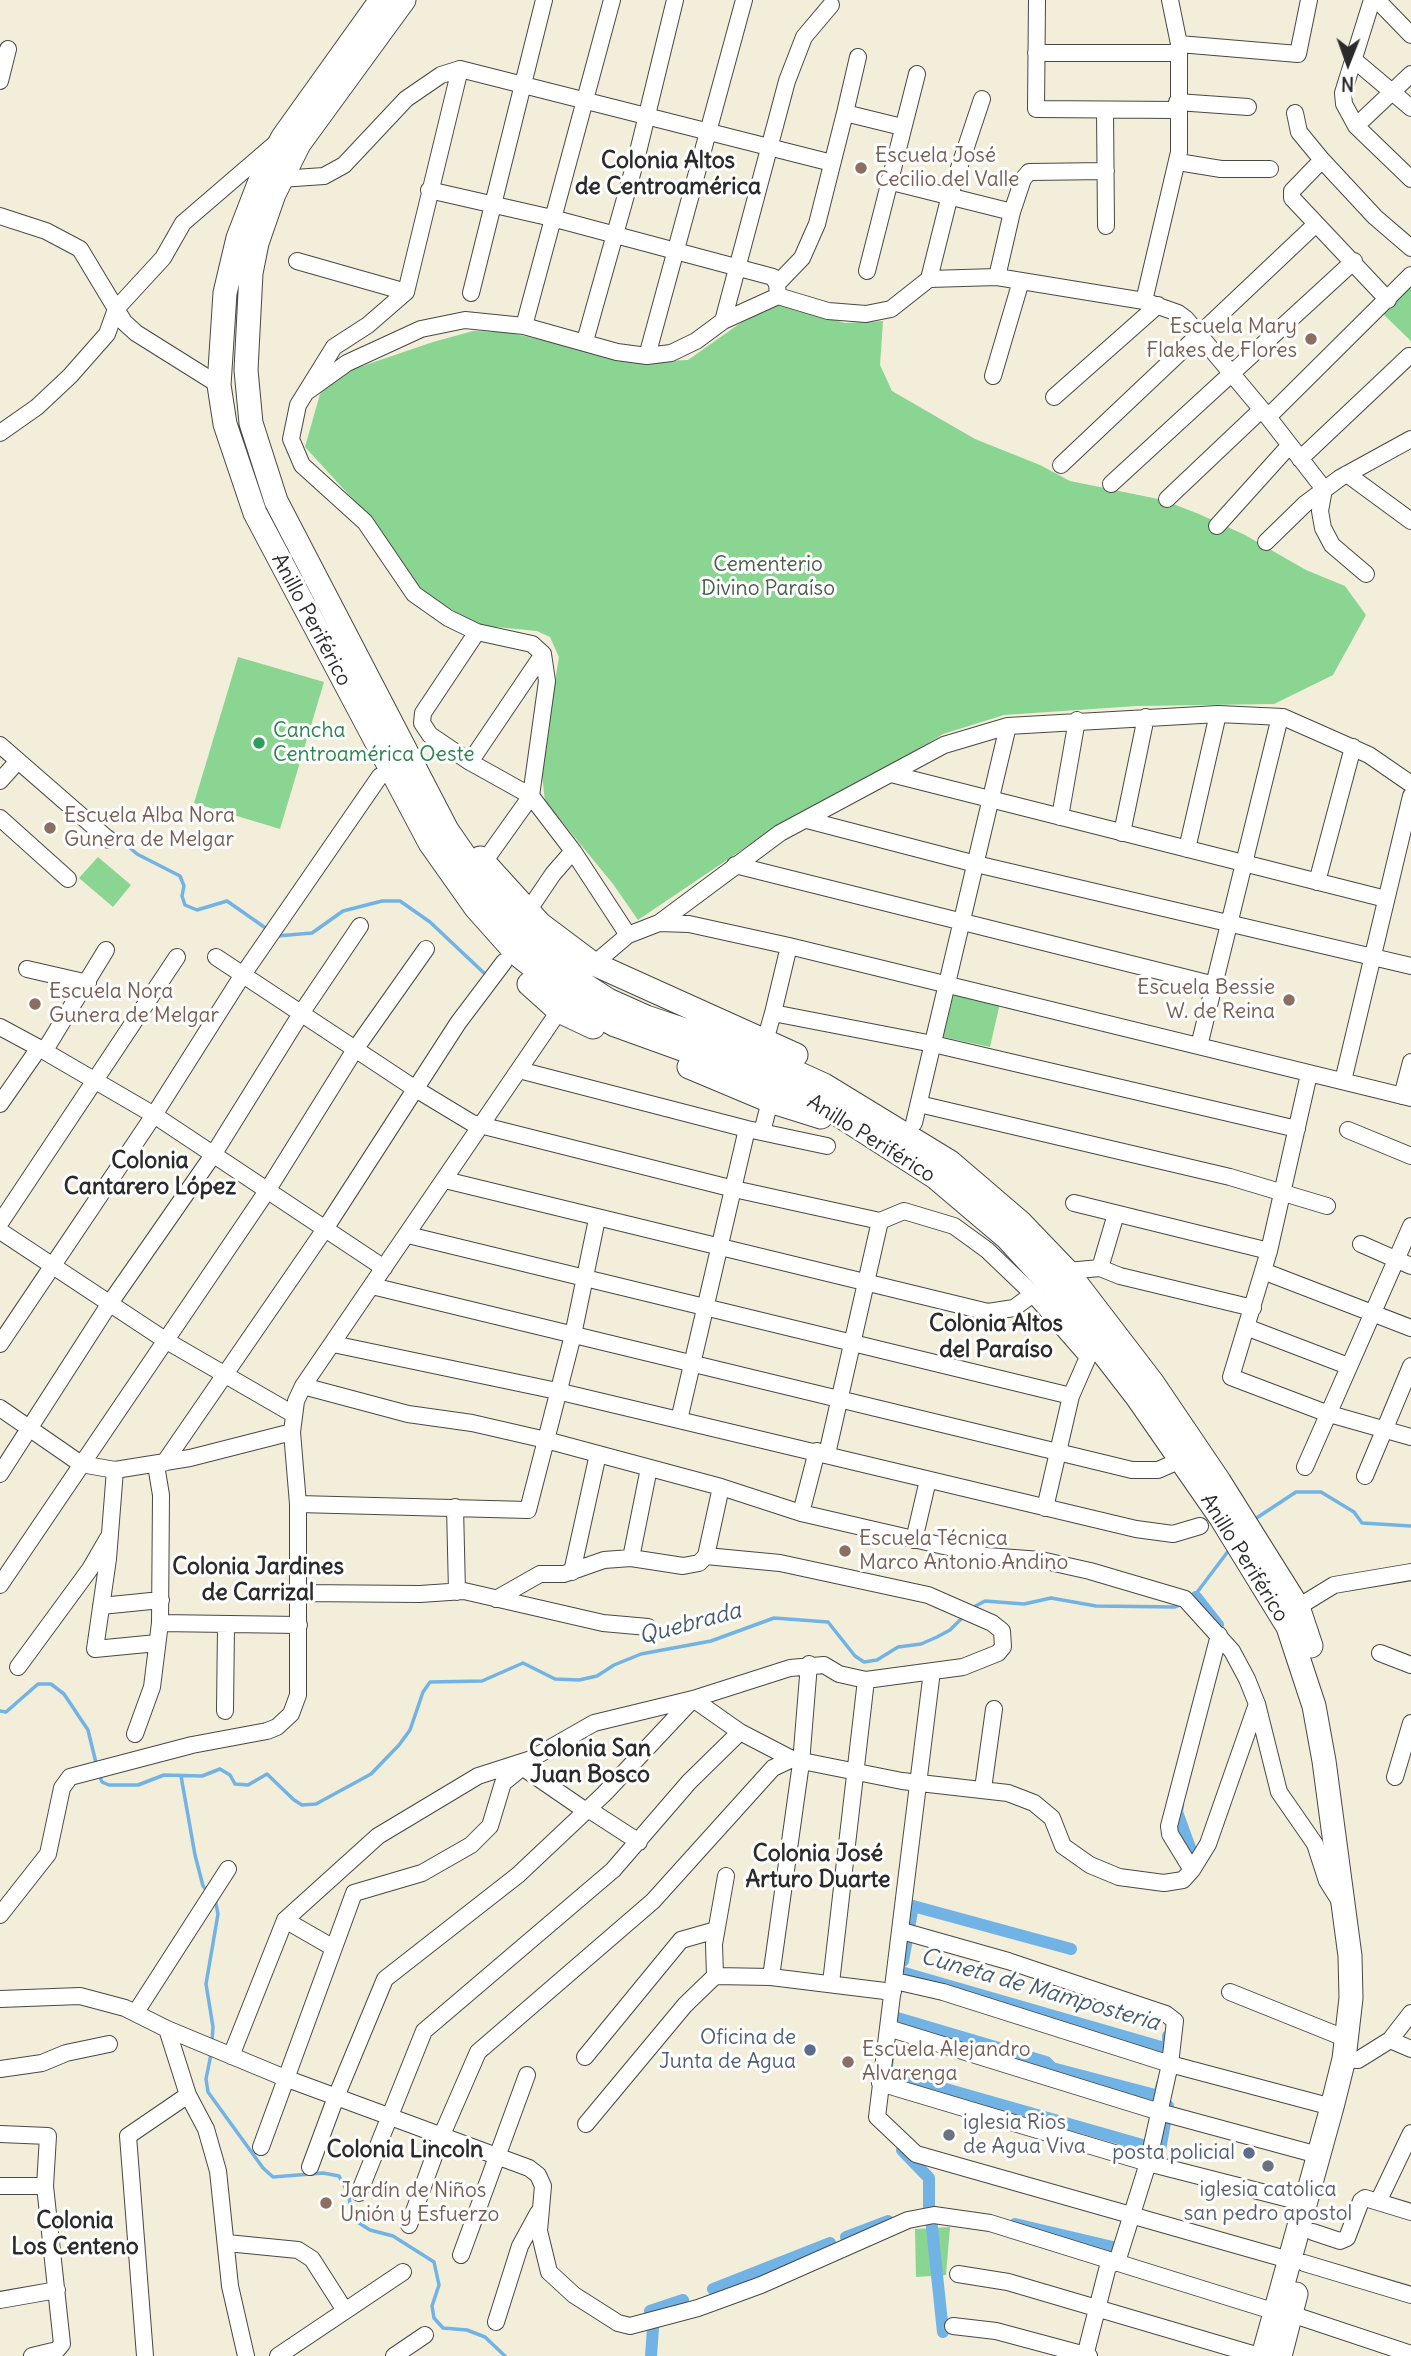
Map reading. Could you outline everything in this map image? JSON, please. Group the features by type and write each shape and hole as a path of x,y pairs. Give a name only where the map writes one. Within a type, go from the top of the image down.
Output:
{"highway":[{"name":"Anillo Periférico","path":"382,0 283,137 262,176 238,238 225,293 219,385 225,424 255,513 430,843 455,879 517,954 548,982 615,1025 765,1079 820,1102 947,1187 1007,1238 1052,1287 1137,1396 1274,1601 1298,1653 1314,1706 1324,1761 1350,1967 1349,2053 1305,2203 1297,2261 1283,2313 1280,2356"},
{"name":"Anillo Periférico","path":"404,0 299,144 280,179 257,243 251,273 246,370 251,423 276,501 447,830 496,901 550,959 608,1000 637,1013 756,1054 824,1085 950,1162 1020,1222 1067,1271 1197,1448 1298,1607 1315,1658 1327,1710 1359,1922 1364,1994 1349,2053 1313,2232 1297,2261"},
{"path":"365,673 400,718 470,845 528,911 588,969 765,1041 916,1113 950,1162"},
{"path":"349,690 358,733 433,871 504,962 560,1009 770,1101 866,1131"},
{"name":"Anillo Periférico","path":"1261,2356 1283,2313"}],"street":[{"path":"471,293 544,0"},
{"path":"524,326 612,0"},
{"path":"584,341 676,0"},
{"path":"647,356 744,0"},
{"path":"1037,0 1036,109 1248,107"},
{"path":"1054,397 1151,303 1178,162 1179,48 1170,0"},
{"path":"1037,53 1179,48 1298,54 1309,0"},
{"path":"1411,35 1374,0 1343,93 1344,104 1356,126 1411,179"},
{"path":"723,321 786,81 804,37 831,5"},
{"path":"0,81 8,49"},
{"path":"308,391 347,363 421,329 465,320 524,326 617,352 647,356 671,353 696,341 723,321 778,290 802,258 817,224 858,57"},
{"path":"1353,59 1411,108"},
{"path":"460,69 406,292 368,325 334,347 298,405 291,425 291,439 302,465 365,522 414,594 448,618 477,632 532,644 543,654 547,681 531,796 484,862"},
{"path":"280,179 324,176 344,165 406,99 442,75 460,69 644,118 832,163"},
{"path":"1356,126 1411,74"},
{"path":"867,271 917,75"},
{"path":"929,279 950,195 982,99"},
{"path":"1105,110 1106,226"},
{"path":"845,113 902,127"},
{"path":"1295,113 1299,132 1322,160 1375,217 1411,248"},
{"path":"0,433 37,407 70,376 107,334 116,309 163,258 183,223 283,137"},
{"path":"1322,160 1292,191 1292,198 1388,300"},
{"path":"1178,162 1221,169 1270,169"},
{"path":"997,277 1012,212 1023,179 1033,170 1106,171"},
{"path":"888,181 1012,212"},
{"path":"429,190 552,218 614,237 773,277 778,290 828,311 866,314 891,309 929,279 997,277 1151,303 1186,319 1197,337 1265,413 1324,489 1320,511 1323,528 1332,545 1366,574"},
{"path":"0,216 46,231 80,249 116,309 136,333 219,385"},
{"path":"1061,465 1317,225"},
{"path":"297,261 406,292"},
{"path":"1111,484 1354,261"},
{"path":"1167,499 1265,413 1388,300 1411,275"},
{"path":"993,376 1021,281"},
{"path":"1217,526 1295,452 1409,356"},
{"path":"1266,542 1324,489 1411,439"},
{"path":"1347,474 1411,521"},
{"path":"477,632 423,713 422,723 430,735 470,762 531,796 573,851 628,935"},
{"path":"470,762 543,654"},
{"path":"1187,849 1218,714"},
{"path":"588,969 628,935 659,923 780,833 944,745 1008,726 1218,714 1280,717 1353,747 1411,784"},
{"path":"1122,833 1146,717"},
{"path":"1199,1046 1280,717"},
{"path":"1060,817 1077,720"},
{"path":"1008,726 916,1113 1230,1177 1326,1206"},
{"path":"0,745 108,840"},
{"path":"1317,882 1353,747"},
{"path":"0,781 17,762"},
{"path":"891,774 1386,900"},
{"path":"0,1344 154,1115 242,976 380,776"},
{"path":"1343,1081 1411,796"},
{"path":"0,818 68,879"},
{"path":"807,820 976,864 1411,966"},
{"path":"528,911 553,874 573,851"},
{"path":"735,865 1214,985"},
{"path":"659,923 689,924 789,946 1406,1097 1411,1062"},
{"path":"0,1474 110,1303 213,1154 302,1012 360,926"},
{"path":"765,1041 789,946"},
{"path":"0,1585 6,1563 82,1464 267,1191 356,1048 426,949"},
{"path":"0,1104 88,983 106,950"},
{"path":"0,1223 177,957"},
{"path":"216,957 462,1118 734,1189 880,1221 904,1211 946,1222 987,1250 1033,1294 1088,1357 1071,1396 1045,1508"},
{"path":"135,1734 152,1687 160,1623 160,1464 325,1229 414,1088 504,962"},
{"path":"27,969 88,983"},
{"path":"3,1909 48,1854 65,1781 84,1770 267,1731 285,1722 292,1714 299,1695 299,1593 298,1504 292,1432 293,1414 303,1386 560,1009"},
{"path":"773,1013 933,1044 1297,1129"},
{"path":"0,1027 154,1115 384,1268"},
{"path":"519,1070 755,1131 827,1146"},
{"path":"1309,1074 1269,1251 1231,1377 1326,1413 1411,1437"},
{"path":"679,1420 734,1189 755,1131 770,1101"},
{"path":"1348,1130 1411,1156"},
{"path":"445,1180 988,1312 1014,1307 1033,1294"},
{"path":"946,1222 952,1211 947,1187"},
{"path":"1074,1203 1269,1251"},
{"path":"1100,1268 1116,1214"},
{"path":"298,1504 528,1510 573,1335 597,1219"},
{"path":"801,1513 838,1398 880,1221"},
{"path":"1305,1467 1326,1413 1411,1226"},
{"path":"0,1231 165,1340 293,1414"},
{"path":"408,1234 1071,1396"},
{"path":"1361,1244 1411,1266"},
{"path":"1067,1271 1100,1268 1253,1308"},
{"path":"1263,1271 1373,1311 1411,1328"},
{"path":"372,1286 1148,1472 1181,1460"},
{"path":"1246,1327 1348,1366"},
{"path":"333,1344 557,1391 1045,1508 1173,1534 1200,1527"},
{"path":"1365,1476 1411,1366"},
{"path":"303,1386 408,1414 472,1423 546,1440 721,1487 801,1513 914,1540 987,1556 1041,1560 1175,1594 1193,1606 1232,1651 1257,1704 1279,1792 1315,1844 1327,1881 1343,1906"},
{"path":"0,1408 82,1464 115,1469 160,1464 292,1432"},
{"path":"572,1572 598,1454"},
{"path":"631,1558 649,1468"},
{"path":"115,1469 111,1532 95,1650 157,1643"},
{"path":"914,1540 928,1480"},
{"path":"496,1599 540,1574 572,1572 604,1560 631,1558 683,1566 699,1563 706,1556 721,1487"},
{"path":"455,1507 457,1592"},
{"path":"18,1667 90,1570 111,1532"},
{"path":"261,2147 354,1893 422,1873 471,1845 490,1826 503,1783 526,1763 594,1723 693,1699 727,1686 809,1664 824,1665 839,1674 866,1680 962,1667 998,1653 1003,1647 1002,1631 974,1612 928,1595 780,1563 706,1556"},
{"path":"1298,1607 1334,1585 1411,1572"},
{"path":"299,1593 457,1592 603,1623 648,1627"},
{"path":"101,1606 161,1600"},
{"path":"160,1623 299,1625"},
{"path":"225,1711 226,1625"},
{"path":"1190,1866 1170,1834 1170,1826 1219,1635"},
{"path":"1380,1653 1411,1665"},
{"path":"771,1978 809,1664"},
{"path":"932,1671 919,1783 907,1932 894,2030 880,2083 877,2117 916,2154 1411,2295"},
{"path":"831,1983 857,1777 866,1680"},
{"path":"693,1699 740,1732 798,1762 857,1777 1009,1793 1034,1803 1052,1818 1060,1839 1090,1865 1119,1877 1164,1883 1183,1880 1190,1866 1208,1844 1257,1704"},
{"path":"310,2167 385,1979 518,1875 587,1810 693,1699"},
{"path":"983,1789 994,1709"},
{"path":"1395,1777 1411,1723"},
{"path":"359,2193 424,2031 613,1870 689,1782 740,1732"},
{"path":"409,2225 441,2137 478,2052 653,1901 773,1768 798,1762"},
{"path":"526,1763 587,1810 639,1842"},
{"path":"228,2054 285,1920 378,1836 478,1776 526,1763"},
{"path":"136,2012 228,1869"},
{"path":"586,2124 685,2005 715,1976 716,1930 726,1876"},
{"path":"285,1920 332,1947"},
{"path":"585,2057 681,1940 716,1930"},
{"path":"907,1932 1008,1961 1168,2015 1175,2021 1175,2066 1166,2114 1117,2262 1108,2266 1086,2356 996,2331 953,2326"},
{"path":"715,1976 898,1985 943,1992 1175,2066 1332,2107"},
{"path":"1230,1992 1349,2053 1390,2040 1411,2013"},
{"path":"0,1999 80,1996 136,2012 167,2029 285,2078 529,2168 538,2175 543,2186 539,2210 541,2252 549,2272 573,2295 618,2323 630,2326 698,2308 761,2285 840,2248 924,2216 981,2221 1411,2354"},
{"path":"167,2029 188,2095 206,2129 218,2171 230,2286 246,2356"},
{"path":"894,2030 1166,2114 1318,2155"},
{"path":"1390,2040 1411,2049"},
{"path":"0,2069 42,2063 66,2053 109,2045"},
{"path":"461,2255 527,2076"},
{"path":"880,2083 1148,2163 1305,2203"},
{"path":"145,2356 128,2136 188,2095"},
{"path":"1378,2202 1411,2133"},
{"path":"0,2134 48,2136 46,2186 62,2344 57,2350 32,2356"},
{"path":"0,2186 46,2186"},
{"path":"1313,2232 1340,2241 1348,2238 1361,2201 1365,2198 1411,2212"},
{"path":"496,2322 520,2246 539,2210"},
{"path":"227,2243 298,2250 312,2259 344,2309"},
{"path":"278,2356 344,2309 403,2272"},
{"path":"958,2274 1008,2282 1261,2356"},
{"path":"0,2300 57,2290"},
{"path":"394,2356 425,2335"}],"green space":[{"path":"1411,284 1411,341 1383,314"},
{"name":"Cementerio Divino Paraíso","path":"778,303 845,323 883,321 880,365 892,391 975,439 1040,465 1070,481 1163,500 1199,514 1245,535 1306,570 1345,586 1366,615 1333,675 1274,704 1137,706 1004,715 943,734 887,768 783,822 638,920 613,884 545,801 541,767 559,657 550,637 537,631 476,625 418,588 372,520 305,447 320,394 339,374 433,342 473,331 507,332 638,362 688,360 759,310"},
{"name":"Cancha Centroamérica Oeste","path":"238,657 324,682 280,829 194,803"},
{"path":"98,857 131,885 113,907 79,878"},
{"path":"954,992 1000,1003 990,1047 943,1037"},
{"path":"950,2227 946,2275 916,2277 915,2229"}],"waterway":[{"path":"112,832 137,854 180,876 184,886 182,896 185,905 197,910 227,901 267,929"},
{"path":"277,936 312,933 343,911 382,901 400,901 430,922 484,973"},
{"name":"Quebrada","path":"1255,1519 1296,1492 1321,1492 1354,1512 1362,1523 1411,1526"},
{"name":"Quebrada","path":"1192,1599 1229,1550"},
{"name":"Cuneta de Mamposteria","path":"1196,1597 1218,1625"},
{"name":"Quebrada","path":"970,1609 985,1601 1024,1604 1051,1598 1096,1606 1175,1607 1182,1604"},
{"name":"Quebrada","path":"99,1774 102,1782 109,1785 138,1785 164,1775 202,1776 220,1769 230,1775 235,1784 248,1785 267,1774 302,1805 316,1804 371,1774 399,1745 410,1730 423,1692 430,1682 482,1681 523,1663 555,1679 579,1680 597,1676 614,1665 641,1654 711,1641 774,1618 828,1622 855,1656 864,1662 877,1660 898,1647 921,1644 937,1637 950,1630 963,1617"},
{"name":"Quebrada","path":"0,1711 6,1712 38,1684 51,1684 64,1694 88,1730 97,1767"},
{"path":"181,1776 195,1855 203,1886 207,1891"},
{"path":"1178,1805 1177,1812 1193,1856 1187,1870"},
{"path":"212,2042 213,2027 206,1984 218,1914 215,1899"},
{"path":"903,1961 913,1906 1071,1949"},
{"name":"Cuneta de Mamposteria","path":"901,1972 1168,2049 1168,2036"},
{"name":"Cuneta de Mamposteria","path":"894,2017 1046,2062 1052,2068 1159,2096 1162,2084"},
{"path":"211,2054 206,2079 208,2092 263,2168 273,2177 323,2173 339,2176 349,2195 351,2218 370,2230 393,2236 434,2262 439,2285 432,2306 434,2318 443,2328 467,2330 485,2337 505,2356"},
{"name":"Cuneta de Mamposteria","path":"888,2059 886,2072 1146,2146"},
{"name":"Cuneta de Mamposteria","path":"1160,2150 1168,2106"},
{"path":"902,2150 929,2178 929,2211"},
{"path":"931,2218 943,2332"},
{"path":"846,2237 888,2221"},
{"path":"1015,2224 1117,2248"},
{"path":"713,2289 830,2243"},
{"path":"650,2311 683,2300"},
{"path":"651,2356 653,2328"}],"place":[{"name":"Escuela José Cecilio del Valle","path":"861,168"},
{"name":"Escuela Mary Flakes de Flores","path":"1311,339"},
{"name":"Cancha Centroamérica Oeste","path":"259,743"},
{"name":"Escuela Alba Nora Gunera de Melgar","path":"50,828"},
{"name":"Escuela Bessie W. de Reina","path":"1289,1000"},
{"name":"Escuela Nora Gunera de Melgar","path":"35,1004"},
{"name":"Escuela Técnica Marco Antonio Andino","path":"845,1551"},
{"name":"Oficina de Junta de Agua","path":"810,2050"},
{"name":"Escuela Alejandro Alvarenga","path":"848,2062"},
{"name":"iglesia Rios de Agua Viva","path":"949,2135"},
{"name":"posta policial","path":"1249,2153"},
{"name":"iglesia catolica san pedro apostol","path":"1268,2166"},
{"name":"Jardín de Niños Unión y Esfuerzo","path":"326,2203"}],"district":[{"name":"Colonia Altos de Centroamérica","path":"668,174"},
{"name":"Colonia Cantarero López","path":"150,1174"},
{"name":"Colonia Altos del Paraíso","path":"996,1337"},
{"name":"Colonia Jardines de Carrizal","path":"258,1580"},
{"name":"Colonia San Juan Bosco","path":"590,1762"},
{"name":"Colonia José Arturo Duarte","path":"818,1867"},
{"name":"Colonia Lincoln","path":"405,2150"},
{"name":"Colonia Los Centeno","path":"75,2234"}]}
